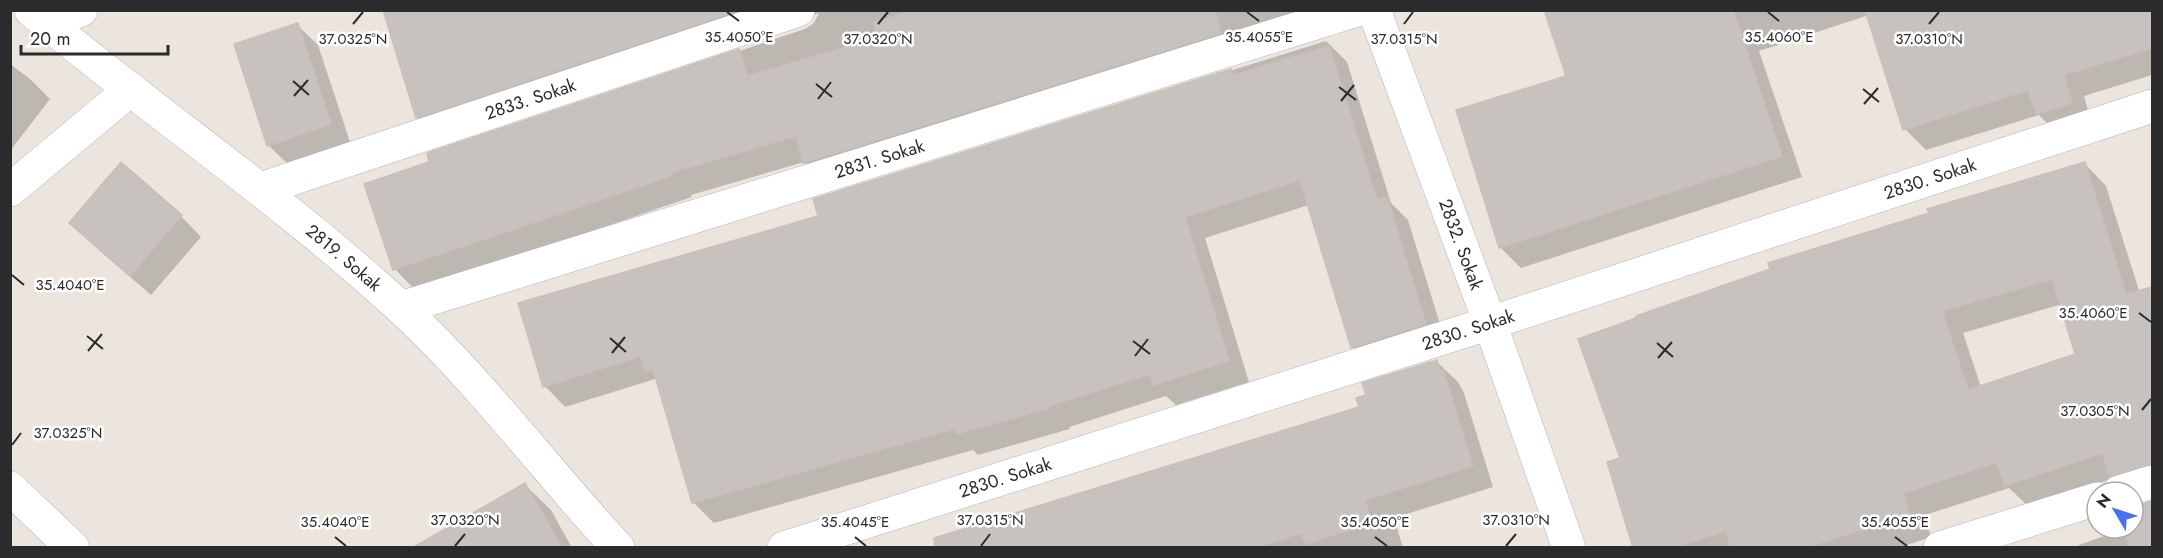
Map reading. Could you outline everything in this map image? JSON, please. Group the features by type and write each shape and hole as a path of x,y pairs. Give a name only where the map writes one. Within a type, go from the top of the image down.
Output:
{"street":[{"path":"38,17 81,10"},
{"name":"2833. Sokak","path":"261,189 798,10"},
{"name":"2831. Sokak","path":"401,308 1357,10"},
{"name":"2832. Sokak","path":"1374,10 1490,323 1569,548"},
{"name":"2819. Sokak","path":"38,17 261,189 401,308 453,357 618,548"},
{"path":"10,190 131,89"},
{"name":"2830. Sokak","path":"784,548 1490,323 2152,106"},
{"path":"10,488 73,548"},
{"path":"1940,548 2085,503"}],"building":[{"path":"383,10 727,10 728,14 416,118"},
{"path":"914,10 1215,10 1221,33 803,163 796,136 670,173 671,176 393,270 364,184 429,162 427,153 739,49 747,76 878,38 873,23"},
{"path":"1544,10 1733,10 1782,156 1499,248 1456,110 1566,76"},
{"path":"1865,10 2152,10 2152,48 2064,75 2072,103 2036,114 2028,90 1903,130"},
{"path":"298,23 331,124 267,146 234,44"},
{"path":"1329,46 1377,200 1387,197 1426,324 1351,348 1300,180 1185,217 1229,361 1153,385 1150,374 1049,406 1050,408 956,434 954,429 692,503 653,369 645,371 641,356 543,387 518,303 818,216 813,199 1231,69 1233,75 1238,74"},
{"path":"121,162 182,215 130,276 69,223"},
{"path":"2085,162 2126,294 2152,287 2152,464 2109,477 2103,453 2005,486 1997,462 1904,493 1909,515 1804,548 1731,548 1726,531 1672,548 1633,548 1607,462 1620,458 1578,339 1770,269 1768,263 1929,213 1927,209","holes":["2052,279 2075,354 1968,390 1942,311"]},
{"path":"1437,360 1440,371 1443,370 1473,466 1365,500 1372,523 1305,544 1301,533 1256,548 935,548 934,538 1359,407 1356,398 1366,395 1362,383"},
{"path":"525,483 562,548 412,548"},
{"path":"2152,501 2152,548 2130,548 2128,540 2145,540 2145,503"}]}
